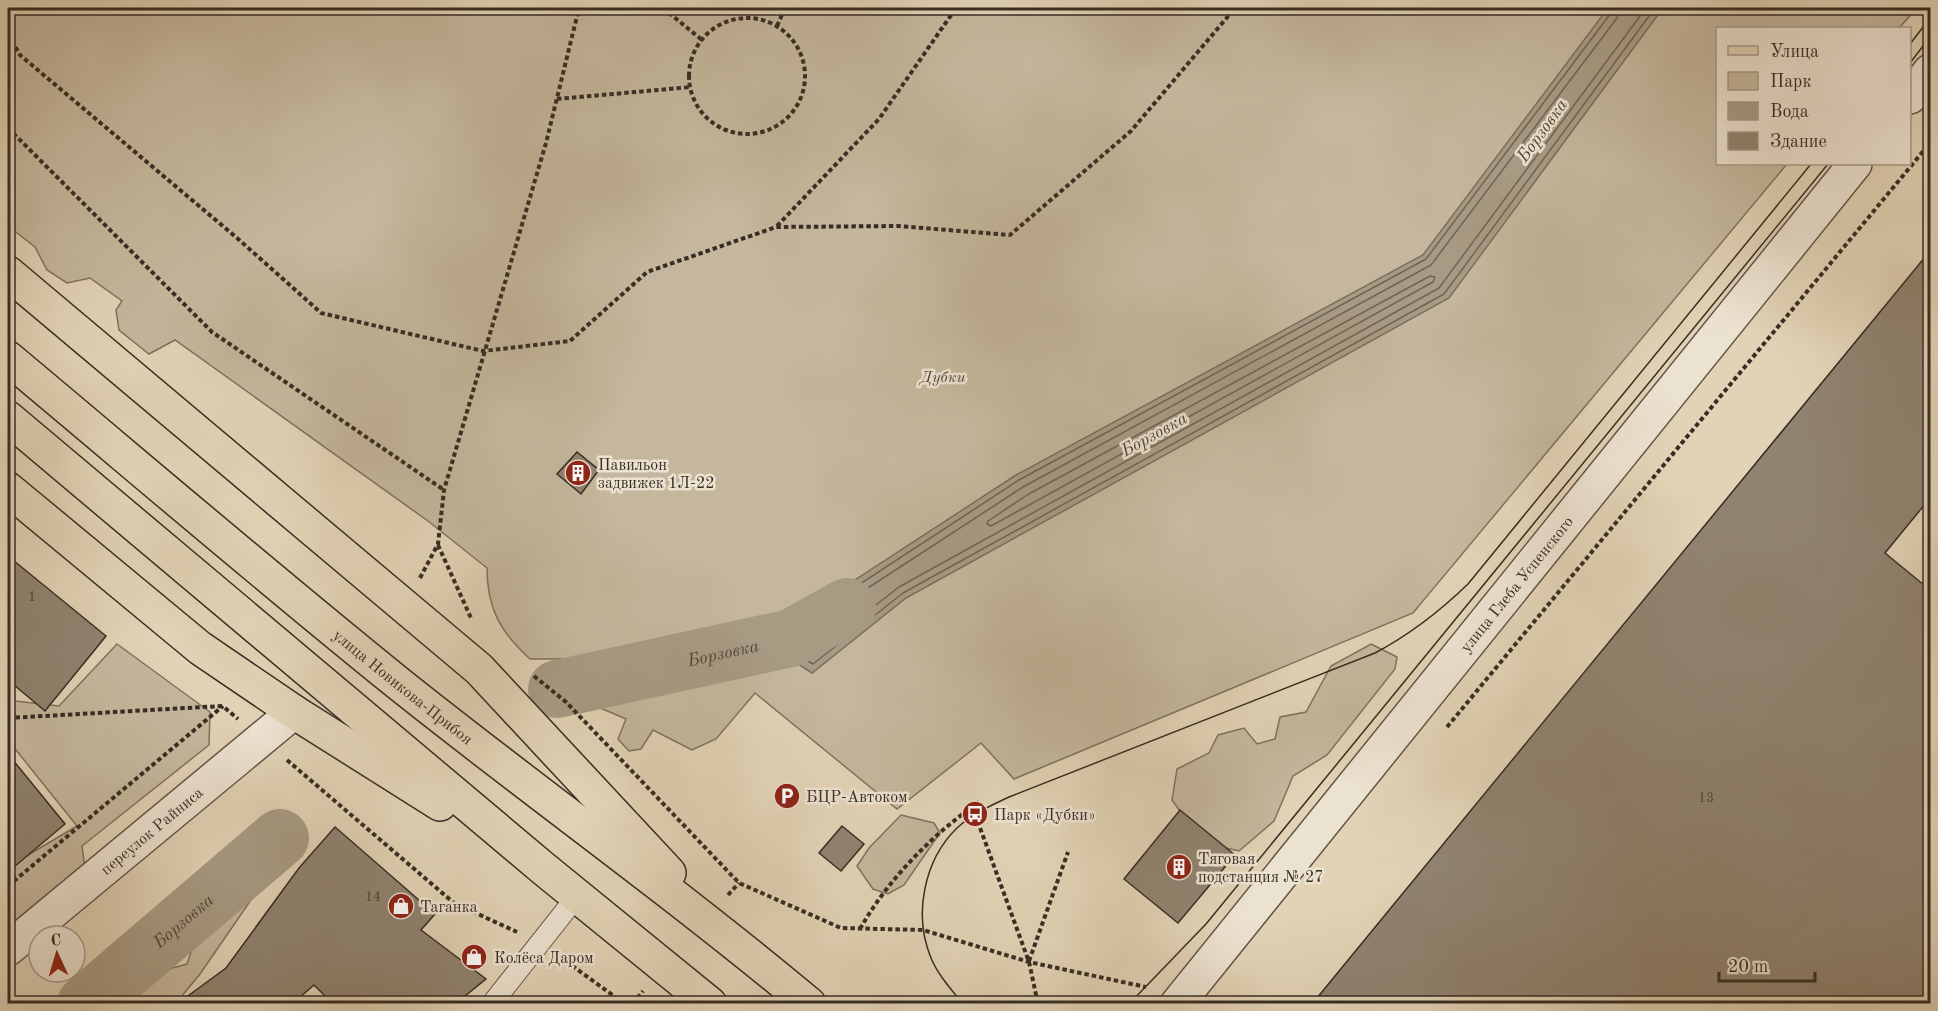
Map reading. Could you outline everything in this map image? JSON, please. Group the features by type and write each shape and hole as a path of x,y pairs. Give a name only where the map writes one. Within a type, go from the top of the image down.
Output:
{"main road":[{"path":"8,273 479,669 721,930"},
{"name":"улица Новикова-Прибоя","path":"8,358 392,678 584,830 721,930 808,1004"},
{"path":"8,418 543,869 710,1004"},
{"path":"8,489 200,648 294,712 543,869"}],"street":[{"path":"1911,96 1930,71"},
{"name":"улица Глеба Успенского","path":"1177,1004 1855,165"},
{"name":"переулок Райниса","path":"8,949 294,712"}],"lane":[{"path":"494,1003 578,896"}],"path":[{"path":"410,574 419,581 438,544 444,490 557,99 579,8"},
{"path":"663,8 702,40"},
{"path":"777,26 785,8"},
{"path":"776,227 879,120 956,8"},
{"path":"8,34 20,55 237,238 321,313 483,351 570,341 647,272 776,227 898,226 1010,235 1131,131 1235,8"},
{"path":"746,17 777,26 797,45 804,64 805,84 799,103 786,119 771,129 753,134 734,132 717,125 703,113 693,98 691,87 691,62 702,40 710,30 726,21 746,17"},
{"path":"557,99 691,87"},
{"path":"8,128 212,332 444,490"},
{"path":"1444,730 1930,143"},
{"path":"438,544 475,628"},
{"path":"530,673 566,702 740,883 841,928 923,930 1029,962 1146,987"},
{"path":"214,699 454,903 541,943 625,1004"},
{"path":"8,718 223,706"},
{"path":"8,886 223,706"},
{"path":"860,929 885,891 948,824 979,802"},
{"path":"975,814 1029,962 1038,1004"},
{"path":"1029,962 1068,852"}],"green space":[{"name":"Дубки","path":"8,8 1917,8 1900,27 1716,27 1716,165 1786,165 1413,613 1014,779 981,743 897,809 755,693 716,739 692,750 653,730 641,749 629,751 618,739 626,719 577,698 569,689 575,674 569,659 530,659 503,629 493,607 487,568 428,521 175,340 149,354 119,330 116,310 122,301 90,278 67,283 47,270 35,247 8,226"},
{"path":"117,644 210,712 209,745 82,846 89,898 48,924 27,924 27,937 8,949 8,867 77,826 8,740 8,691 15,701 59,706"},
{"path":"1371,644 1397,657 1395,669 1327,755 1293,776 1274,821 1239,851 1203,843 1172,800 1177,769 1209,753 1218,735 1244,728 1257,744 1275,739 1280,717 1306,712 1331,666"},
{"path":"901,815 934,823 940,833 904,885 888,894 873,889 857,866 869,848"},
{"path":"257,832 275,865 200,974 176,1003 126,1003 162,971 187,964 220,868"}],"water":[{"path":"1608,8 1663,8 1449,298 906,598 812,673 778,651 772,634 1016,475 1423,255"}],"building":[{"path":"1930,251 1930,498 1885,553 1930,590 1930,1004 1312,1004"},
{"name":"Павильон задвижек 1Л-22","path":"577,452 599,470 581,494 557,474"},
{"path":"8,556 106,636 45,711 8,680"},
{"path":"8,754 65,824 8,872"},
{"name":"Тяговая подстанция № 27","path":"1180,810 1235,855 1178,923 1124,879"},
{"path":"842,826 864,844 841,871 819,853"},
{"path":"335,827 435,914 421,930 486,979 455,1004 333,1004 314,985 292,1004 177,1004 226,968 299,868"}],"waterway":[{"name":"Борзовка","path":"557,689 791,638 847,607"},
{"name":"Борзовка","path":"86,1004 280,838"}],"tram line":[{"path":"1911,43 1930,18"},
{"path":"1911,62 1930,37"},
{"path":"963,1004 934,964 923,924 925,889 930,872 936,856 957,828 975,814 1009,797 1375,653 1424,622 1468,584 1810,165"},
{"path":"1129,1004 1206,924 1827,165"}],"place":[{"name":"Павильон задвижек 1Л-22","path":"578,473"},
{"name":"БЦР-Автоком","path":"787,796"},
{"name":"Парк «Дубки»","path":"975,814"},
{"name":"Тяговая подстанция № 27","path":"1179,867"},
{"name":"Таганка","path":"401,906"},
{"name":"Колёса Даром","path":"474,957"}]}
